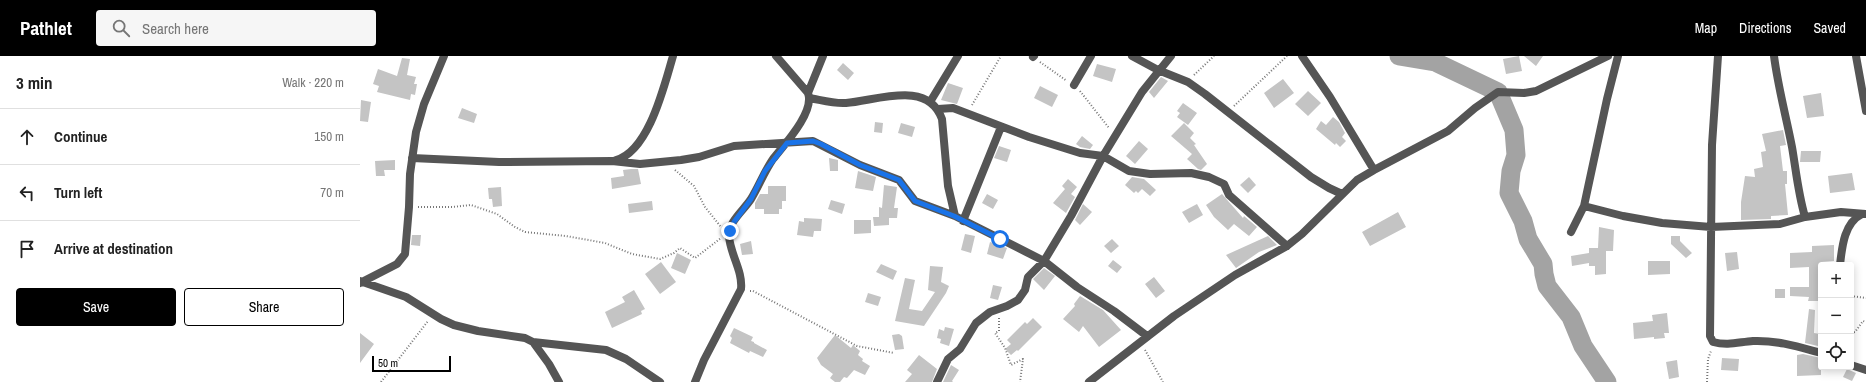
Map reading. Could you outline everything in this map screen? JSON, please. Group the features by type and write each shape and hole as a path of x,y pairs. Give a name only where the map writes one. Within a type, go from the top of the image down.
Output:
{"street":[{"path":"361,282 397,264 403,258 410,207 410,174 416,132 424,104 444,56"},
{"path":"612,161 628,155 642,138 663,88 673,56"},
{"path":"776,56 808,96 846,103 895,95 910,96 930,102 938,109 942,119 948,186 954,216"},
{"path":"695,382 704,360 739,294 741,278 731,243 730,231 734,222 751,199 765,171 787,143 803,117 808,96 823,56"},
{"path":"930,102 958,56"},
{"path":"1074,85 1091,56"},
{"path":"1132,56 1158,70 1188,82 1228,111 1311,177 1342,194"},
{"path":"937,382 948,359 960,349 976,323 990,312 1018,300 1025,290 1028,277 1044,260 1071,216 1103,156 1142,92 1158,70 1172,56"},
{"path":"1302,56 1330,97 1374,170"},
{"path":"1089,382 1174,316 1235,275 1287,246 1318,219 1357,180 1448,131 1475,108 1498,92 1524,93 1536,91 1608,56"},
{"path":"1571,232 1584,206 1607,99 1618,56"},
{"path":"1718,56 1714,89 1710,336 1713,342 1723,345 1753,341 1769,341 1785,343 1818,353"},
{"path":"1774,56 1778,83 1792,146 1797,189 1804,217"},
{"path":"1856,56 1866,111"},
{"path":"938,109 953,108 1001,127 1080,153 1103,156 1129,171 1140,174 1178,172 1209,177 1224,184 1229,195 1287,246"},
{"path":"963,221 1001,127"},
{"path":"412,158 514,162 612,161 640,164 660,163 699,157 734,146 813,141 860,165 899,180 915,201 954,216 1044,260 1077,287 1114,311 1147,336"},
{"path":"1584,206 1623,216 1662,223 1711,227 1780,224 1804,217 1841,212 1864,214"},
{"path":"1841,262 1849,225 1854,219 1864,214"},
{"path":"361,282 406,298 432,315 454,325 478,331 517,336 533,342 606,350 626,359 660,382"},
{"path":"533,342 549,364 559,382"},
{"path":"1854,366 1866,370"}],"path":[{"path":"968,114 1000,56"},
{"path":"1188,82 1214,56"},
{"path":"1228,111 1287,56"},
{"path":"660,163 672,168 690,181 715,220 723,229 730,231"},
{"path":"410,207 452,207 472,204 497,214 515,228 525,232 566,236 605,243 632,254 660,260 674,253 680,248 695,258 730,231"},
{"path":"739,294 753,291 857,346 894,353"},
{"path":"1854,296 1866,298"},
{"path":"998,309 999,331 995,333 1004,348 1010,365 1023,359 1020,382"},
{"path":"381,382 432,315"},
{"path":"1854,332 1863,321 1866,322"},
{"path":"1139,342 1163,382"},
{"path":"1707,382 1708,359 1713,342"}],"building":[{"path":"1519,56 1522,71 1506,74 1503,59"},
{"path":"1524,56 1543,56 1536,66"},
{"path":"402,58 410,59 407,75 416,77 414,84 417,84 415,95 411,94 410,100 377,92 379,86 373,84 378,69 397,76"},
{"path":"843,63 854,73 848,80 837,70"},
{"path":"1097,64 1116,69 1112,82 1093,76"},
{"path":"1161,77 1168,81 1154,98 1149,92"},
{"path":"1283,79 1294,93 1274,108 1264,93"},
{"path":"948,83 963,88 957,104 941,100"},
{"path":"1040,86 1058,95 1052,107 1034,98"},
{"path":"1308,91 1321,103 1308,116 1295,104"},
{"path":"1821,93 1824,116 1807,118 1803,96"},
{"path":"361,100 371,102 368,122 360,121"},
{"path":"1183,103 1197,113 1188,125 1177,117 1180,113 1177,111"},
{"path":"462,108 477,114 474,123 458,118"},
{"path":"1333,117 1339,122 1345,133 1342,137 1346,141 1340,147 1336,143 1335,145 1316,129 1321,121 1326,125"},
{"path":"875,122 883,123 882,133 874,132"},
{"path":"901,123 915,127 912,137 898,133"},
{"path":"1184,123 1194,133 1190,138 1196,144 1194,145 1207,164 1201,170 1187,159 1192,154 1171,136"},
{"path":"1783,130 1786,145 1780,146 1783,171 1787,171 1787,184 1785,184 1788,215 1771,216 1771,219 1741,220 1741,202 1745,176 1755,177 1754,169 1763,167 1761,152 1766,151 1762,134"},
{"path":"1082,136 1093,145 1090,149 1080,147 1076,144"},
{"path":"1139,141 1148,149 1135,164 1126,156"},
{"path":"999,146 1011,150 1007,162 994,158"},
{"path":"1801,151 1821,151 1820,162 1800,162"},
{"path":"829,158 838,160 838,171 830,171"},
{"path":"395,160 395,170 384,170 385,176 376,176 375,161"},
{"path":"638,169 641,184 612,189 611,178 624,176 623,170"},
{"path":"858,171 876,177 873,191 855,188"},
{"path":"1852,173 1855,190 1830,193 1828,176"},
{"path":"1132,177 1144,179 1156,190 1150,196 1142,189 1138,193 1136,191 1134,193 1125,185"},
{"path":"1249,177 1256,185 1248,193 1240,185"},
{"path":"1068,179 1077,187 1071,194 1075,197 1066,213 1053,203 1065,189 1062,186"},
{"path":"884,185 897,187 894,208 898,208 897,218 889,218 889,225 874,226 873,217 879,217 879,207 882,208"},
{"path":"768,186 786,186 786,201 782,201 782,209 779,209 779,214 764,214 764,209 755,209 755,203 760,194 768,194"},
{"path":"501,187 502,206 493,207 492,199 489,199 488,188"},
{"path":"987,194 998,200 993,209 982,203"},
{"path":"1222,194 1243,218 1244,216 1257,227 1249,236 1234,224 1228,230 1214,217 1206,205"},
{"path":"831,200 845,204 842,214 828,209"},
{"path":"652,201 653,210 629,213 628,204"},
{"path":"1083,204 1092,212 1080,225 1075,220"},
{"path":"1197,204 1203,215 1189,223 1182,212"},
{"path":"1398,212 1406,227 1370,246 1362,232"},
{"path":"804,218 822,219 821,231 814,231 813,237 797,235 799,221 804,222"},
{"path":"854,220 871,220 871,233 854,234"},
{"path":"1599,227 1614,230 1613,251 1606,251 1606,274 1595,275 1595,266 1589,266 1589,263 1572,266 1571,256 1589,253 1589,248 1598,248"},
{"path":"965,234 975,236 971,253 961,250"},
{"path":"412,235 421,235 420,246 411,245"},
{"path":"1268,236 1277,245 1259,252 1236,268 1226,255"},
{"path":"1671,236 1680,236 1680,241 1692,253 1686,258 1671,244"},
{"path":"1112,239 1119,246 1111,253 1104,246"},
{"path":"751,241 753,254 742,255 740,244"},
{"path":"990,242 1007,248 1003,259 987,254"},
{"path":"1834,245 1834,261 1818,262 1818,301 1808,301 1809,297 1790,296 1790,287 1809,287 1809,267 1790,268 1790,253 1812,252 1812,246"},
{"path":"1737,252 1739,269 1727,271 1725,253"},
{"path":"677,253 691,260 685,274 671,268"},
{"path":"1113,260 1122,267 1117,273 1108,266"},
{"path":"1648,261 1670,261 1670,274 1648,275"},
{"path":"661,262 676,282 660,294 645,274"},
{"path":"881,264 897,271 893,280 876,272"},
{"path":"930,266 943,267 941,282 949,286 946,293 924,326 895,321 905,278 915,280 909,309 922,311 935,292 928,290"},
{"path":"1044,268 1055,276 1044,290 1033,279"},
{"path":"1154,277 1165,291 1156,298 1145,284"},
{"path":"993,285 1002,287 998,300 990,298"},
{"path":"1775,289 1785,289 1785,298 1775,298"},
{"path":"634,290 645,309 641,311 642,314 612,328 605,312 625,302 622,297"},
{"path":"868,293 881,297 878,306 865,302"},
{"path":"1080,296 1103,310 1121,330 1099,347 1083,326 1079,332 1063,319 1075,306 1074,304"},
{"path":"1809,309 1815,310 1814,333 1818,334 1818,346 1805,343"},
{"path":"1667,313 1669,333 1664,333 1665,338 1654,339 1654,337 1634,339 1633,323 1653,321 1652,315"},
{"path":"1033,318 1042,327 1018,351 1017,350 1011,355 1005,349 1011,344 1007,340 1025,322 1027,324"},
{"path":"945,327 954,329 949,346 940,343 941,339 937,338 939,329 944,331"},
{"path":"734,328 753,337 751,341 767,350 763,357 750,351 749,353 730,343 732,338 730,336"},
{"path":"360,333 374,344 360,363"},
{"path":"899,334 902,336 904,349 895,350 892,335"},
{"path":"835,335 851,348 853,345 860,351 858,355 863,359 862,361 870,366 865,375 854,370 847,378 844,377 840,382 835,382 830,378 833,374 821,365 817,358"},
{"path":"1803,354 1818,357 1818,370 1821,370 1821,375 1797,376 1797,355"},
{"path":"919,355 937,369 932,382 905,382 912,374 907,370"},
{"path":"1722,358 1739,359 1738,371 1721,370"},
{"path":"1677,360 1679,377 1669,379 1666,362"},
{"path":"951,365 959,370 952,381 953,382 943,382"},
{"path":"1846,370 1856,373 1852,381 1843,377"}],"waterway":[{"path":"1399,56 1435,62 1498,92 1514,130 1516,155 1511,171 1509,193 1523,221 1528,239 1543,264 1547,286 1571,317 1583,346 1607,382"}],"route":[{"path":"730,231 734,222 751,199 765,171 787,143 813,141 860,165 899,180 915,201 954,216 1000,239"}]}
